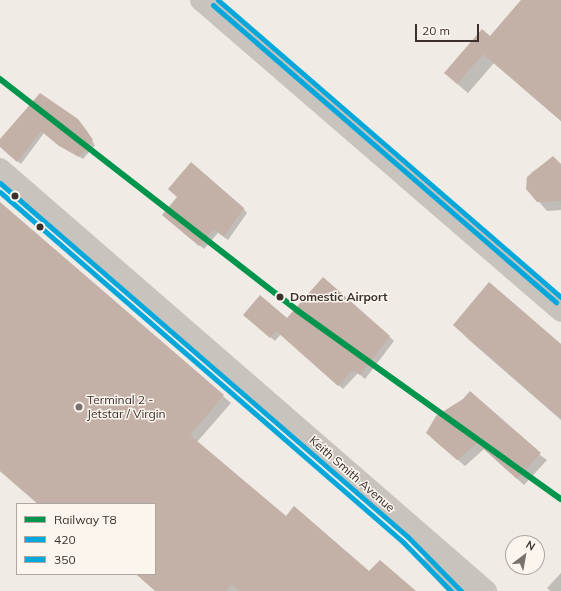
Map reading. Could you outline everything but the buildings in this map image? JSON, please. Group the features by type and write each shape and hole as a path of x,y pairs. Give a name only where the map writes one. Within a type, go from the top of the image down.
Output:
{"street":[{"path":"201,0 561,311"},
{"path":"218,0 561,296"},
{"name":"Keith Smith Avenue","path":"0,169 486,591"},
{"name":"Keith Smith Avenue","path":"0,183 408,537 435,562 461,591"}],"rail line":[{"name":"T8","path":"0,79 298,311 561,499"}],"transit line":[{"name":"420","path":"218,0 561,297"},
{"name":"350","path":"213,5 556,302"},
{"name":"420","path":"0,183 408,537 461,591"},
{"name":"350","path":"0,192 403,542 451,591"}],"place":[{"name":"Domestic Airport","path":"280,297"},
{"name":"Terminal 2 - Jetstar / Virgin","path":"79,407"}]}
